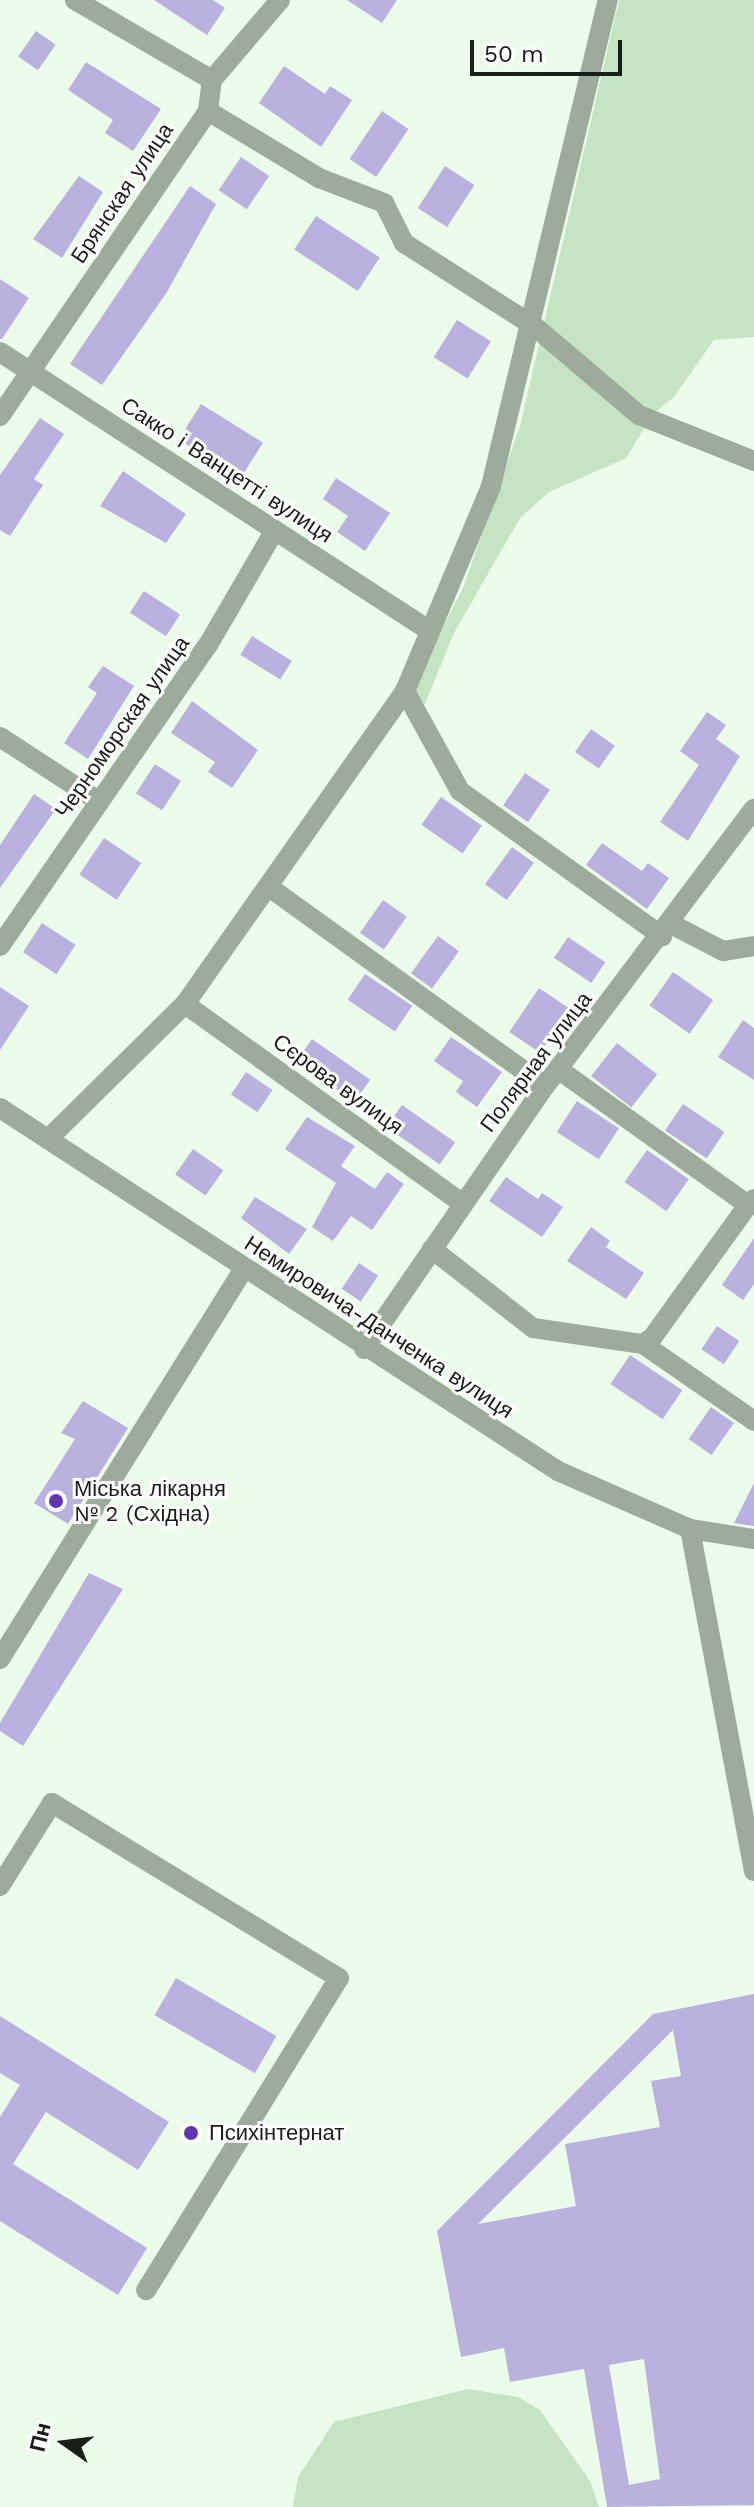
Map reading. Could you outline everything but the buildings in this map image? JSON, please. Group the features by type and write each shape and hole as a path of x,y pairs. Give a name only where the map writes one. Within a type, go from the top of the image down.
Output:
{"street":[{"path":"75,0 212,80 280,0"},
{"path":"48,1139 185,1004 405,691 427,629 491,486 534,326 608,0"},
{"name":"Брянская улица","path":"0,416 208,111 212,80"},
{"path":"208,111 319,178 384,203 404,243 534,326 639,415 754,461"},
{"name":"Сакко і Ванцетті вулиця","path":"0,352 427,629"},
{"name":"Черноморская улица","path":"0,946 208,645 275,530"},
{"path":"405,691 460,791 666,930 723,951 754,946"},
{"path":"0,737 98,801"},
{"name":"Полярная улица","path":"364,1349 545,1086 666,930 754,809"},
{"path":"269,887 545,1086"},
{"name":"Сєрова вулиця","path":"185,1004 463,1204"},
{"path":"558,1069 751,1202 652,1338 643,1344"},
{"name":"Немировича-Данченка вулиця","path":"0,1108 364,1349 558,1471 690,1529 754,1539"},
{"path":"432,1249 533,1328 643,1344 754,1421"},
{"path":"0,1659 244,1269"},
{"path":"690,1529 754,1871"},
{"path":"0,1886 52,1803 339,1978 146,2290"}],"green space":[{"path":"619,0 754,0 754,337 714,340 674,397 654,413 626,458 549,492 520,518 454,633 425,704 413,701 422,667 463,588 520,426"},
{"path":"468,2389 518,2397 540,2410 590,2481 599,2507 293,2507 298,2477 334,2422"}],"place":[{"name":"Міська лікарня № 2 (Східна)","path":"56,1501"},
{"name":"Психінтернат","path":"191,2133"}]}
